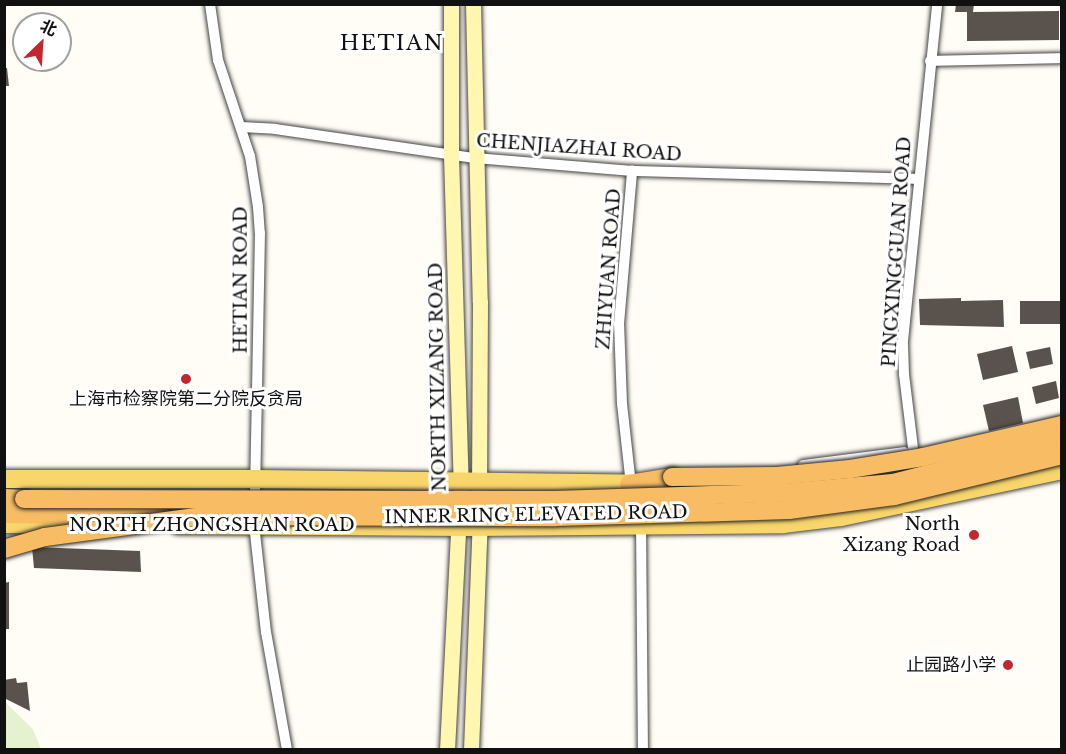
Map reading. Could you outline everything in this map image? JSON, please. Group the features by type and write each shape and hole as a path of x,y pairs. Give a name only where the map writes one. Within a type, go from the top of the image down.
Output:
{"highway":[{"path":"630,480 672,477 777,476 850,469 923,457 1062,425"},
{"name":"INNER RING ELEVATED ROAD","path":"4,498 555,500 783,493 893,483 1062,441"},
{"name":"INNER RING ELEVATED ROAD","path":"4,514 556,517 789,510 894,496 1062,455"},
{"path":"4,549 45,537 202,516"}],"main road":[{"name":"NORTH XIZANG ROAD","path":"451,4 452,155 470,481 480,527 471,750"},
{"name":"NORTH XIZANG ROAD","path":"447,750 459,526 470,481 480,302 473,4"},
{"path":"4,479 782,482 851,476 914,459 1062,431"},
{"name":"NORTH ZHONGSHAN ROAD","path":"4,524 255,529 783,524 841,517 919,502 1062,470"},
{"path":"4,473 38,473 77,479"}],"street":[{"name":"HETIAN ROAD","path":"210,4 218,60 250,156 260,233 255,529 266,632 287,750"},
{"name":"PINGXINGGUAN ROAD","path":"919,502 903,354 917,178 937,4"},
{"path":"930,61 1062,58"},
{"name":"CHENJIAZHAI ROAD","path":"241,127 274,129 475,158 632,171 917,178"},
{"name":"ZHIYUAN ROAD","path":"630,480 622,404 619,341 620,295 632,171"},
{"path":"641,525 643,750"}],"green space":[{"path":"5,702 33,729 41,749 5,749"}],"building":[{"path":"956,4 974,4 973,12 1059,11 1059,40 967,41 967,12 955,12"},
{"path":"4,68 7,68 9,86 4,86"},
{"path":"961,298 961,301 1003,300 1004,327 920,325 919,299"},
{"path":"1020,301 1062,301 1062,324 1020,324"},
{"path":"1012,346 1018,372 983,380 977,354"},
{"path":"1050,347 1053,364 1030,369 1026,352"},
{"path":"1056,381 1059,398 1036,404 1032,387"},
{"path":"1018,397 1023,423 989,431 983,405"},
{"path":"32,547 140,551 141,572 34,568"},
{"path":"9,582 9,629 4,629 4,583"},
{"path":"16,678 17,683 27,682 30,711 4,698 4,680"}],"place":[{"name":"上海市检察院第二分院反贪局","path":"186,379"},
{"name":"North Xizang Road","path":"974,535"},
{"name":"止园路小学","path":"1008,665"}],"district":[{"name":"HETIAN","path":"392,43"}]}
